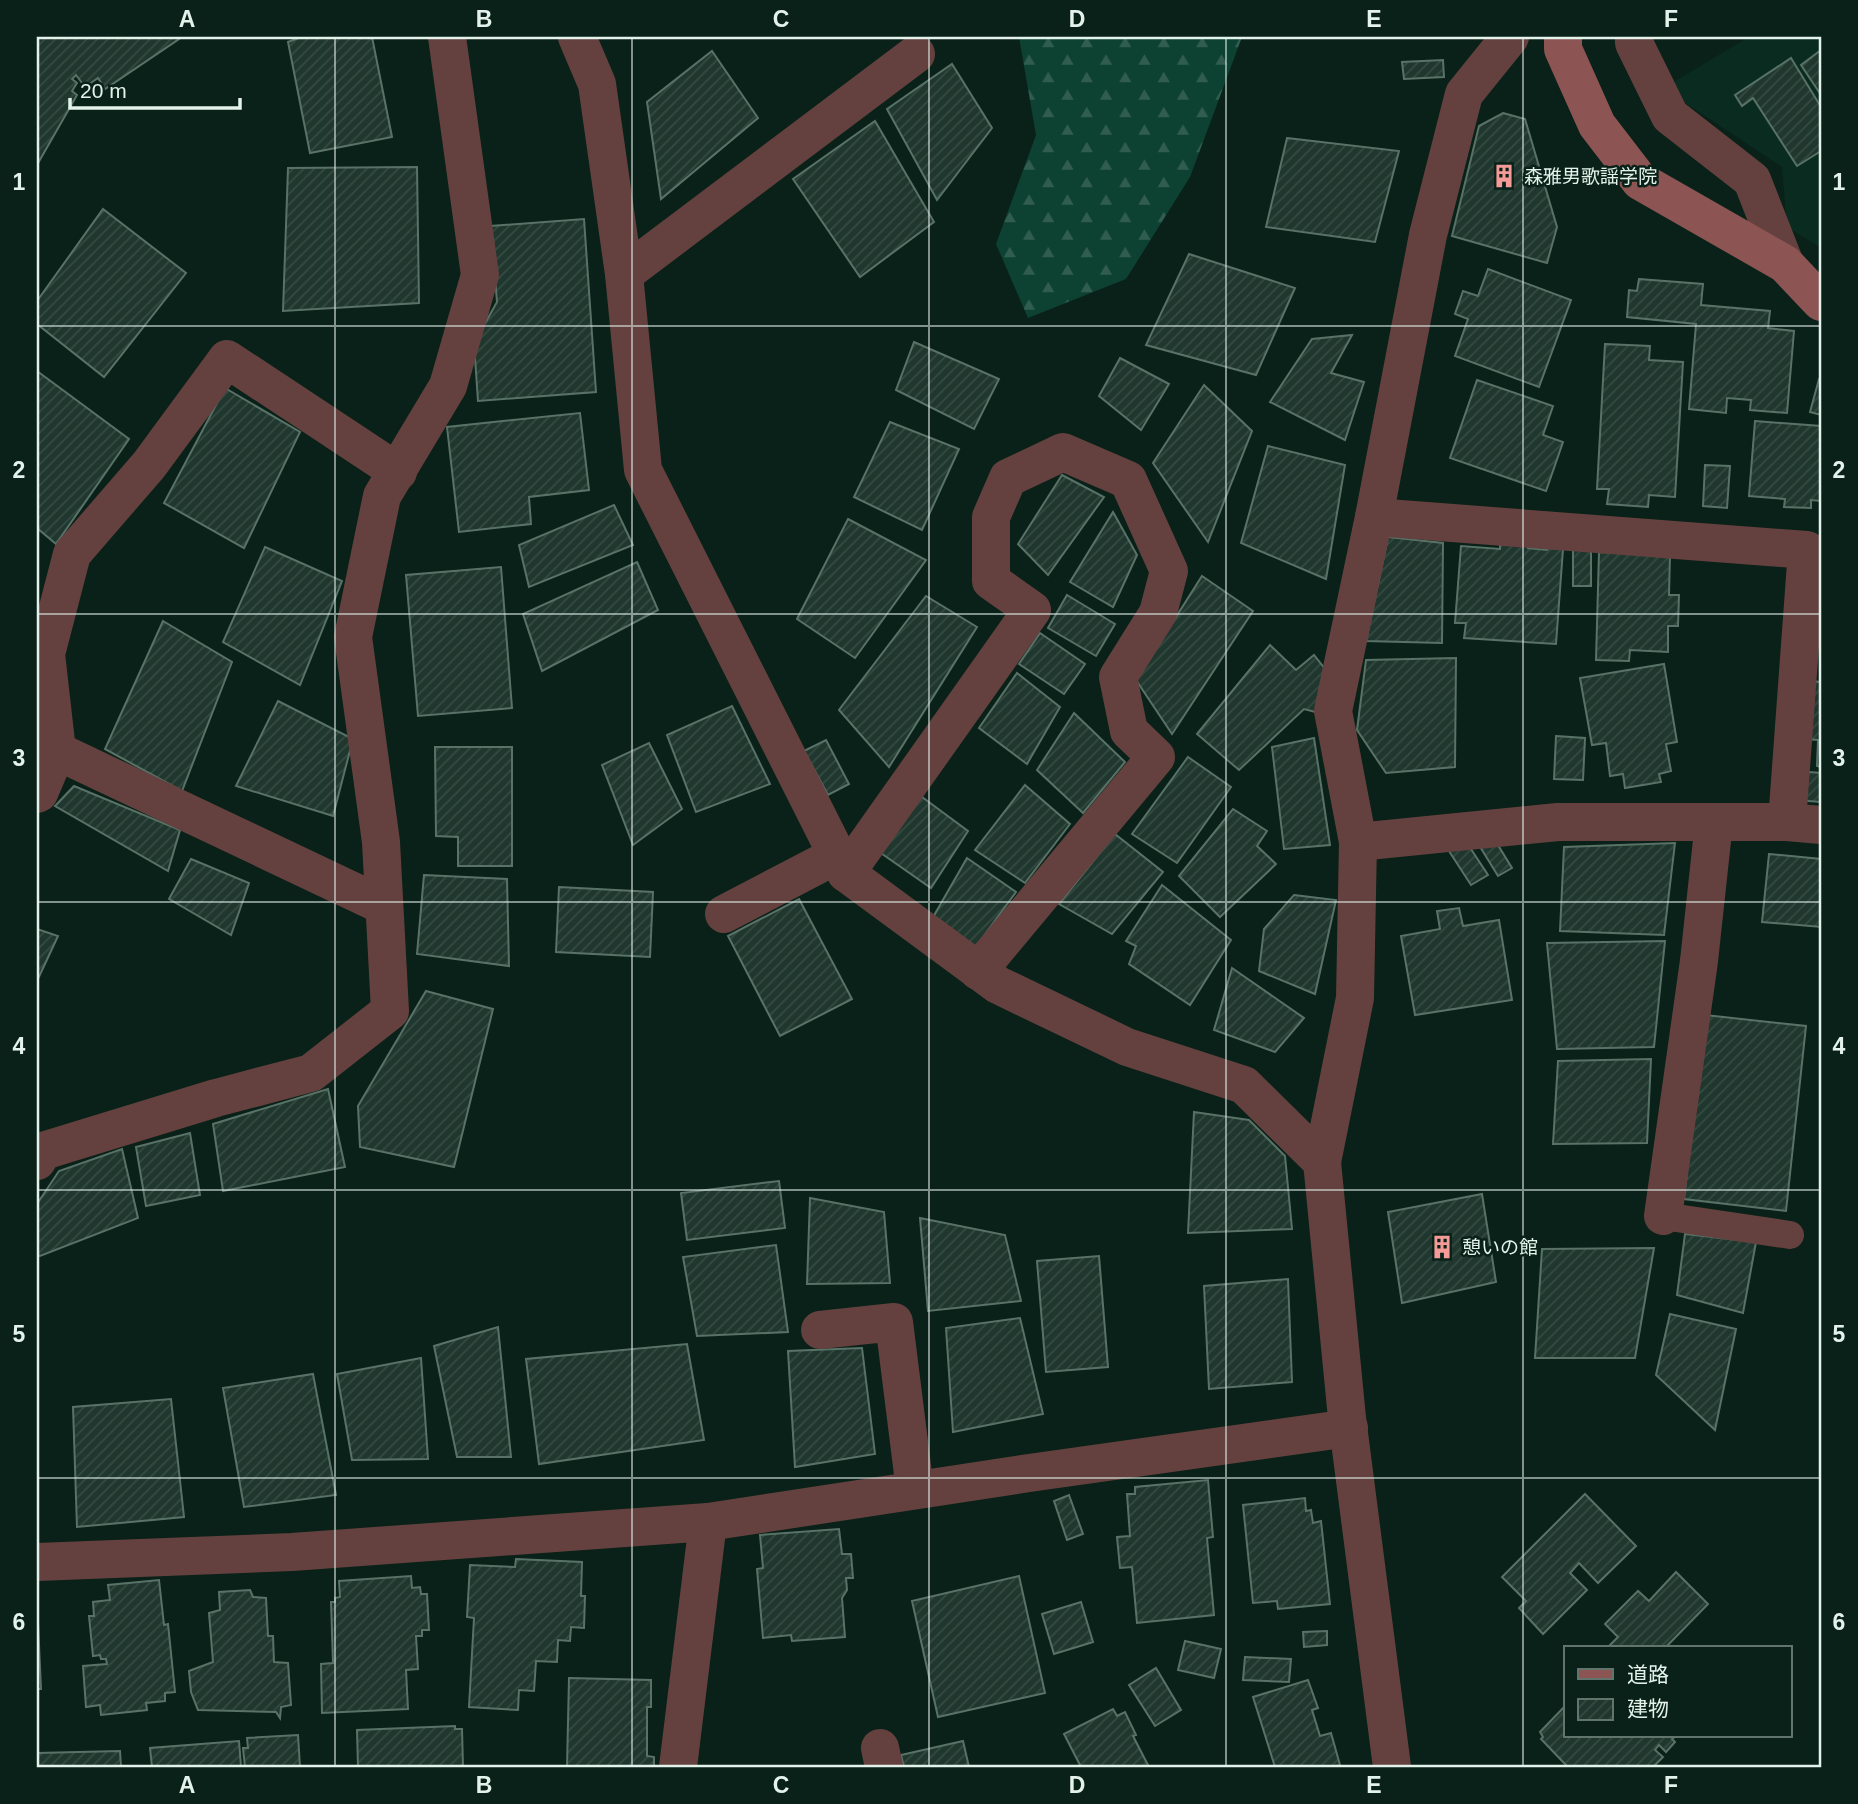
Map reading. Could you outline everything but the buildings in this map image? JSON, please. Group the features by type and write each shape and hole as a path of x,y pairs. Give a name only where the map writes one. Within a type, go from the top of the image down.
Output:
{"street":[{"path":"37,1161 43,1151 216,1098 311,1073 390,1011 381,842 353,637 382,496 448,386 480,275 447,37"},
{"path":"577,37 597,84 624,274 643,470 842,864 998,985 1127,1047 1244,1085 1322,1162"},
{"path":"1397,1760 1349,1428 1322,1162 1355,998 1358,842 1333,711 1374,517 1428,235 1464,94 1510,37"},
{"path":"1563,37 1563,49 1597,125 1640,181 1785,264 1821,302"},
{"path":"1634,37 1634,43 1670,116 1752,180 1785,264"},
{"path":"624,274 916,54"},
{"path":"37,794 57,751 46,654 72,554 149,465 226,359 398,472"},
{"path":"724,914 842,864 1032,610 991,581 991,517 1009,478 1063,453 1128,480 1169,570 1158,613 1118,677 1129,731 1156,757 978,971"},
{"path":"1358,842 1558,822 1804,823 1807,550 1374,517"},
{"path":"57,751 384,906"},
{"path":"1663,1216 1699,961 1714,822"},
{"path":"820,1330 894,1322 915,1490"},
{"path":"37,1562 292,1552 708,1522 1349,1428"},
{"path":"678,1767 708,1522"}],"lane":[{"path":"1663,1216 1790,1235"}],"shaded area":[{"path":"1749,37 1821,37 1821,248 1787,227 1782,167 1663,88"}],"green space":[{"path":"1019,37 1242,37 1190,177 1126,279 1028,318 996,244 1036,135"}],"place":[{"name":"森雅男歌謡学院","path":"1504,176"},
{"name":"憩いの館","path":"1442,1247"}]}
